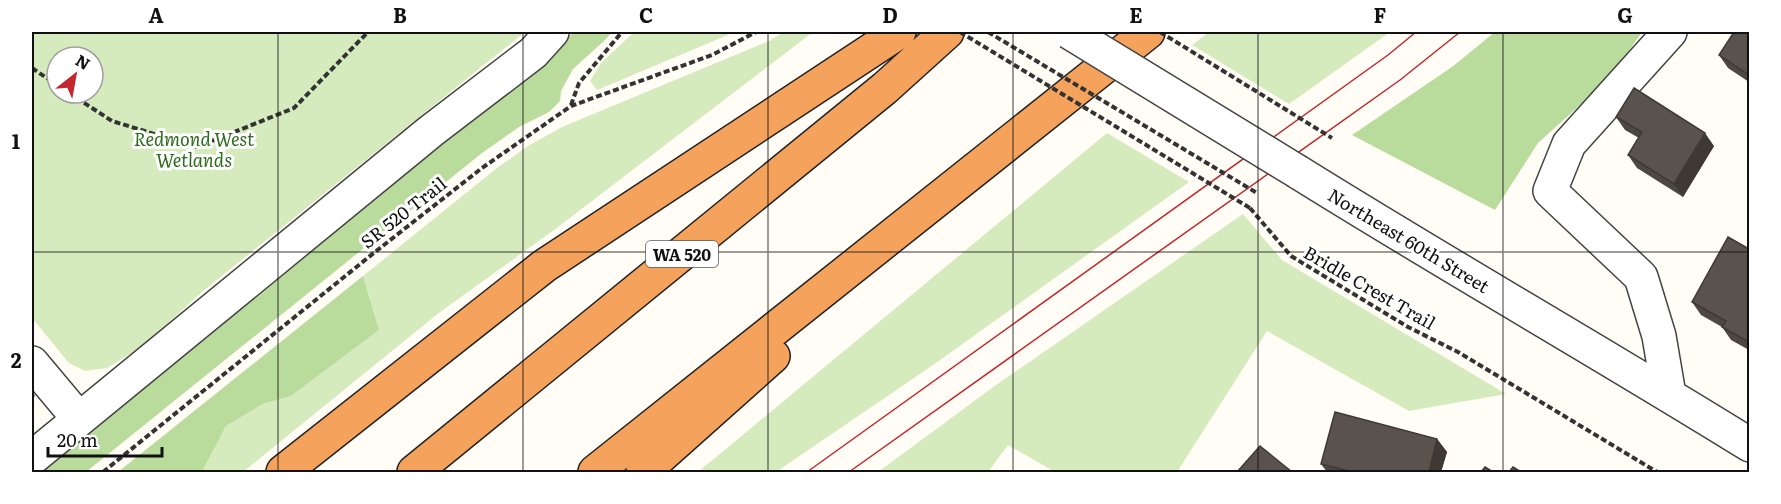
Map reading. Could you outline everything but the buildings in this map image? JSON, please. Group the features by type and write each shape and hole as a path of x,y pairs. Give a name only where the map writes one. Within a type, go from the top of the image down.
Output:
{"highway":[{"path":"284,472 544,266 899,32"},
{"name":"WA 520","path":"414,472 885,88 947,32"},
{"path":"595,472 1148,32"},
{"path":"643,472 1046,114"}],"street":[{"path":"32,458 431,131 533,53 552,32"},
{"name":"Northeast 60th Street","path":"1069,32 1420,248 1749,445"},
{"path":"1669,395 1659,336 1641,277 1550,191 1569,144 1670,32"},
{"path":"32,363 79,419"}],"path":[{"path":"87,105 112,121 197,147 294,108 368,32"},
{"path":"571,106 579,83 622,32"},
{"name":"SR 520 Trail","path":"103,472 375,252 483,168 571,106 712,55 756,32"},
{"name":"Bridle Crest Trail","path":"960,32 1250,208 1291,256 1408,327 1458,352 1657,472"},
{"path":"988,32 1257,193"},
{"path":"1160,32 1332,138"},
{"path":"32,68 45,77"}],"green space":[{"name":"Redmond West Wetlands","path":"32,32 525,32 203,291 143,346 107,368 85,371 69,363 32,318"},
{"path":"574,32 612,32 573,69 561,91 560,101 549,112 519,127 482,153 86,472 34,472 560,45"},
{"path":"634,32 735,32 597,90 590,81 601,63"},
{"path":"784,32 813,32 554,230 440,312 243,472 202,472 226,426 263,404 291,396 379,330 363,276 497,168 528,146 562,127 769,41"},
{"path":"1209,32 1390,32 1289,104 1192,45"},
{"path":"1495,32 1642,32 1609,79 1538,143 1495,210 1352,135 1452,67"},
{"path":"1107,133 1189,182 936,363 776,472 698,472"},
{"path":"1243,214 1282,260 1506,394 1409,411 1267,331 1177,472 1055,472 1008,445 988,472 878,472 996,385"},
{"path":"363,276 379,330 291,396 263,404 226,426 202,472 118,472"}],"tram line":[{"path":"807,472 1388,55 1416,32"},
{"path":"849,472 1400,80 1460,32"}]}
